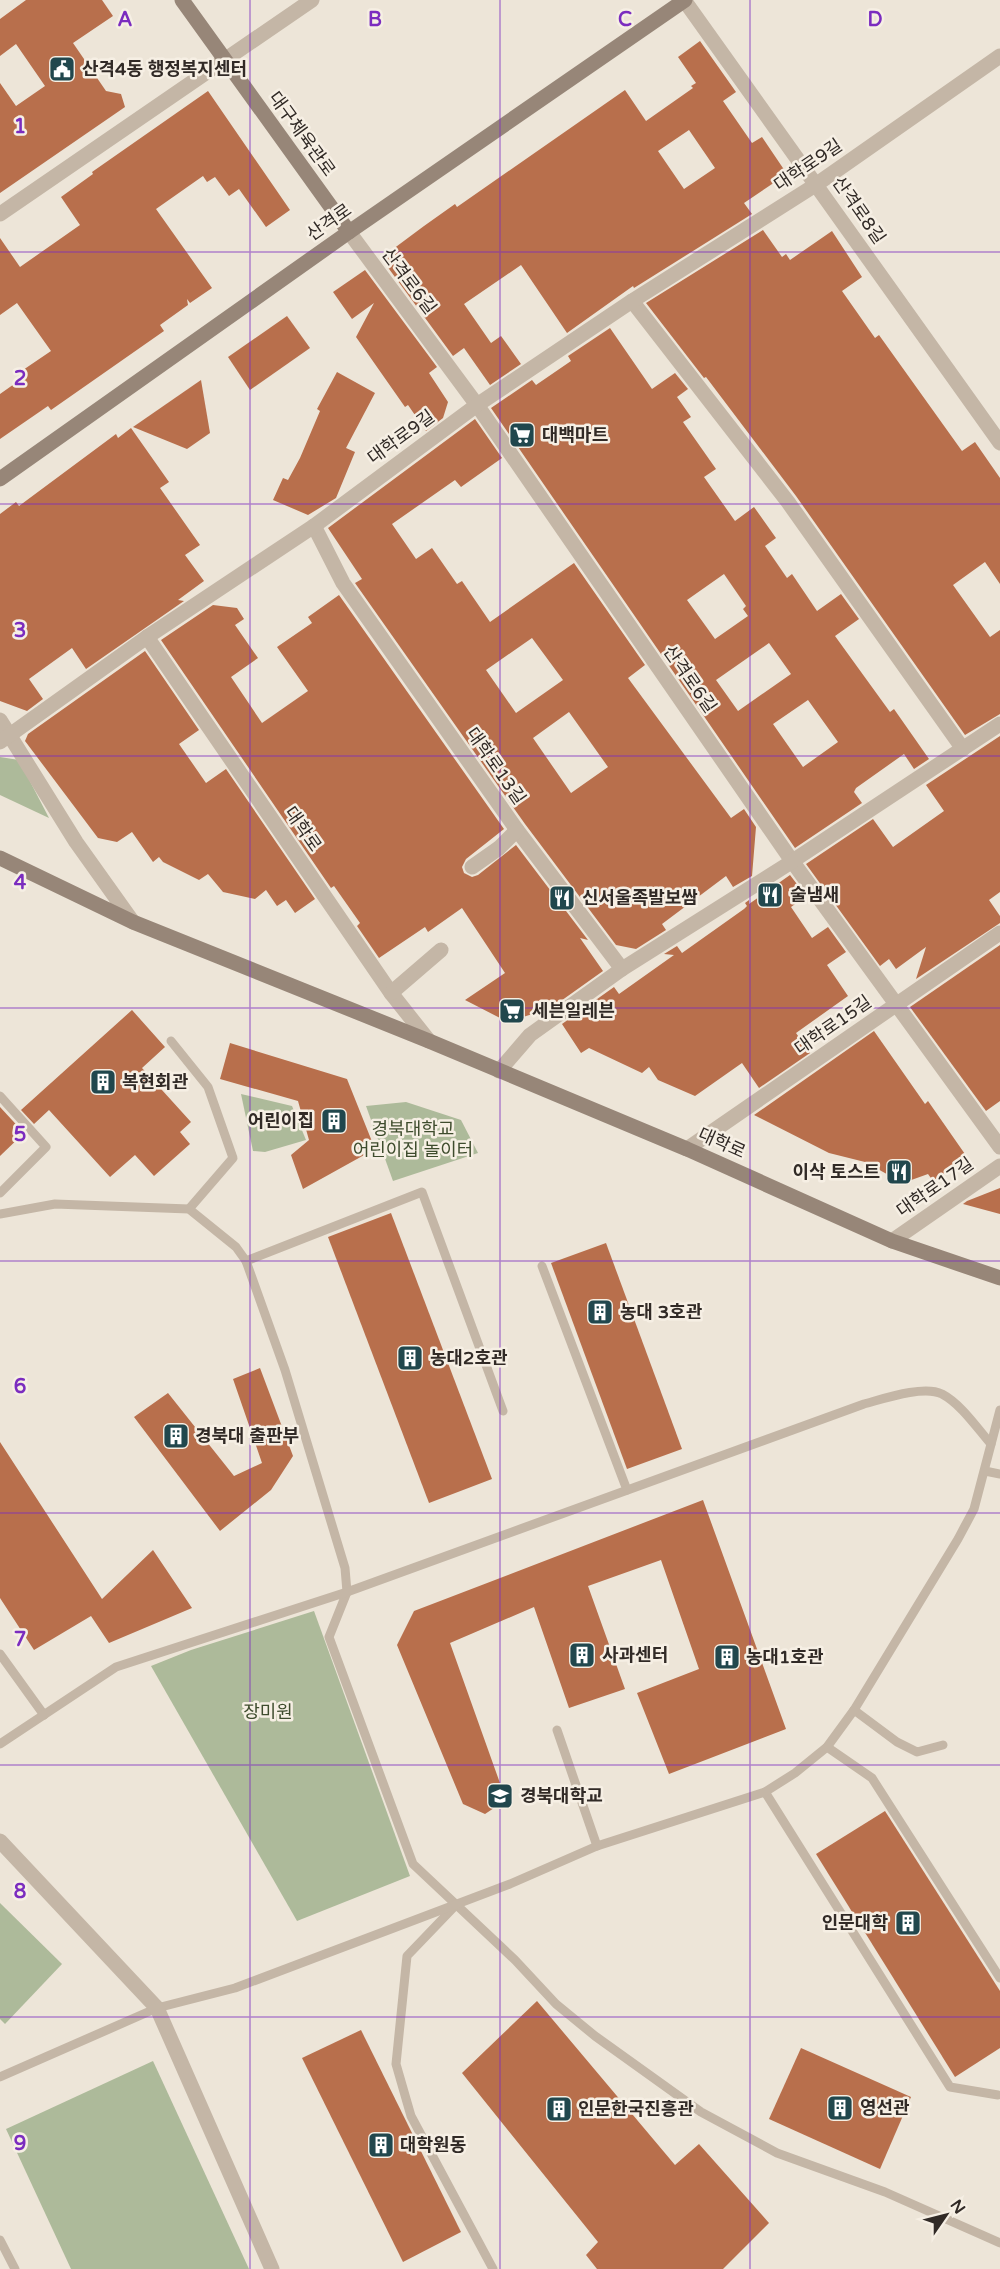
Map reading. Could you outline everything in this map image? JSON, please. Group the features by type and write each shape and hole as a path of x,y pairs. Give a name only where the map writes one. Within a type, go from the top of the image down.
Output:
{"street":[{"name":"대구체육관로","path":"182,0 349,232"},
{"path":"0,214 312,0"},
{"name":"산격로8길","path":"684,0 1000,443"},
{"name":"산격로","path":"0,479 349,232 684,0"},
{"name":"대학로9길","path":"5,739 147,637 314,526 477,405 632,301 817,184 1000,56"},
{"name":"산격로6길","path":"349,232 477,405 792,861 1000,1147"},
{"path":"632,301 779,490 963,749"},
{"name":"대학로13길","path":"314,526 343,583 517,830 622,969"},
{"name":"대학로","path":"147,637 391,993 429,1041"},
{"path":"0,720 5,739 133,922"},
{"path":"499,1071 530,1035 622,969 792,861 1000,724"},
{"path":"472,867 499,848 517,830"},
{"name":"대학로","path":"0,858 133,922 429,1041 687,1149 892,1240 1000,1278"},
{"name":"대학로15길","path":"687,1149 1000,933"},
{"path":"391,993 441,950"},
{"name":"대학로17길","path":"892,1240 1000,1166"},
{"path":"979,1180 1000,1174"},
{"path":"0,1841 157,2008 272,2269"}],"lane":[{"path":"171,1041 208,1087 233,1158 189,1209"},
{"path":"0,1096 46,1147 0,1192"},
{"path":"246,1261 422,1192 503,1411"},
{"path":"0,1214 55,1204 189,1209 236,1246 246,1261 289,1381 345,1568 346,1592 329,1637 413,1864 579,2023 701,2112 777,2153 885,2192 1000,2244"},
{"path":"542,1266 627,1490"},
{"path":"0,1744 116,1667 346,1592 864,1404 893,1396 928,1391 942,1394 965,1413 991,1444"},
{"path":"0,2077 157,2008 218,1994 510,1884 597,1845 765,1792 795,1773 827,1747 854,1710 958,1539 974,1509 1000,1410"},
{"path":"985,1471 1000,1474"},
{"path":"0,1654 44,1715"},
{"path":"854,1710 897,1742 917,1752 943,1745"},
{"path":"557,1730 597,1845"},
{"path":"827,1747 872,1778 1000,1978"},
{"path":"765,1792 950,2087 999,2094"},
{"path":"455,1905 407,1956 396,2064 411,2116 493,2269"},
{"path":"0,2240 15,2269"}],"green space":[{"path":"0,757 19,760 49,818 0,795"},
{"name":"경북대학교 어린이집 놀이터","path":"241,1094 292,1106 306,1140 265,1152 253,1151"},
{"name":"경북대학교 어린이집 놀이터","path":"406,1102 461,1120 478,1153 393,1181 366,1106"},
{"name":"장미원","path":"314,1611 410,1876 297,1921 151,1666 191,1650"},
{"path":"0,1903 62,1964 5,2024 0,2019"},
{"path":"153,2061 249,2269 71,2269 6,2129"}],"building":[{"path":"26,0 102,0 113,16 73,43 106,91 121,94 125,107 0,193 0,83 16,106 45,86 16,44 0,56 0,19"},
{"path":"700,41 736,92 723,101 752,143 762,137 787,174 744,203 752,214 634,288 633,286 567,333 521,265 464,304 491,343 501,336 521,364 490,385 464,348 453,356 381,258 455,204 457,207 625,90 646,121 693,88 691,86 696,83 678,57","holes":["689,130 715,168 684,189 658,151"]},
{"path":"208,91 290,210 266,227 239,189 229,196 215,177 207,182 203,176 156,209 212,288 190,303 187,299 188,305 160,325 164,331 51,410 48,406 0,439 0,394 27,375 23,370 51,351 17,303 0,315 0,238 20,267 80,225 61,197 93,174 92,172"},
{"path":"763,230 782,257 786,254 790,260 832,231 862,277 842,291 875,338 879,335 962,451 975,442 1000,478 1000,584 985,562 953,585 990,637 1000,630 1000,714 965,735 796,496 706,377 704,378 646,303"},
{"path":"365,270 437,367 429,373 448,402 443,418 426,431 408,405 405,407 356,337 374,303 352,319 333,292"},
{"path":"287,316 310,348 250,390 228,357"},
{"path":"610,328 652,389 675,373 688,389 677,397 691,417 683,422 716,469 704,477 735,521 754,507 776,538 765,546 787,578 792,574 817,611 841,594 859,619 835,636 890,712 894,709 929,759 914,769 904,754 856,788 854,792 862,803 795,848 491,408 532,380 536,385 571,361 568,356","holes":["724,574 746,606 743,609 748,616 715,639 687,600","769,643 791,674 738,711 716,680","808,700 838,742 803,767 773,724"]},
{"path":"337,372 375,393 346,448 355,452 336,498 308,515 273,500 283,478 288,480 300,458 320,411 317,409"},
{"path":"201,380 210,433 187,449 133,427"},
{"path":"475,419 502,458 461,487 455,480 392,524 416,559 432,548 457,584 462,581 490,622 574,563 645,665 628,678 731,818 744,809 756,827 752,876 733,887 726,876 662,924 666,930 636,949 616,945 525,824 355,583 362,579 328,528","holes":["532,638 563,680 516,713 486,670","569,712 608,767 571,793 533,738"]},
{"path":"131,428 169,482 160,488 200,545 185,555 204,581 178,600 184,601 86,669 72,648 29,679 43,699 27,711 0,701 0,514 16,502 19,506 116,434 118,438"},
{"path":"339,595 504,829 466,859 462,867 464,873 472,877 478,875 516,845 588,940 580,938 603,971 551,1008 520,1018 500,1018 465,1000 505,973 462,908 428,932 425,927 379,958 357,926 360,923 334,886 331,888 161,640 213,605 237,608 244,619 235,625 258,658 231,677 262,723 308,691 277,647 312,623 308,617"},
{"path":"145,651 199,730 179,744 206,783 226,769 315,899 295,913 286,900 277,906 266,890 255,899 223,892 208,874 199,880 163,862 159,857 153,862 132,832 117,842 98,838 25,741 28,734"},
{"path":"1000,736 1000,892 989,900 1000,916 1000,923 916,979 926,947 896,969 889,959 880,966 806,864 873,819 893,847 944,811 926,785"},
{"path":"790,875 806,896 791,907 812,938 828,927 846,952 827,965 848,996 796,1033 810,1053 759,1088 742,1063 695,1096 658,1080 649,1067 642,1073 589,1048 581,1053 562,1024 614,987 619,994 674,955 664,954 677,946 682,953 744,909 747,906 745,903 749,900 749,904"},
{"path":"1000,945 1000,1101 986,1111 910,1007"},
{"name":"복현회관","path":"132,1010 165,1047 142,1068 191,1122 180,1132 190,1144 154,1176 135,1155 110,1177 49,1110 34,1124 21,1110"},
{"path":"874,1031 925,1104 928,1101 967,1157 933,1181 928,1174 903,1183 865,1162 829,1153 754,1115"},
{"name":"어린이집","path":"230,1043 347,1079 375,1149 303,1189 291,1155 309,1140 298,1101 220,1079"},
{"path":"0,1107 24,1133 0,1156"},
{"path":"1000,1188 1000,1214 963,1204 967,1201"},
{"name":"농대2호관","path":"391,1213 492,1479 429,1503 328,1237"},
{"name":"농대 3호관","path":"606,1243 682,1449 627,1469 551,1263"},
{"name":"경북대 출판부","path":"260,1368 293,1456 271,1490 220,1531 134,1417 168,1393 234,1476 262,1463 233,1379"},
{"path":"0,1442 102,1599 153,1550 192,1608 109,1643 91,1616 34,1650 0,1598"},
{"name":"농대1호관","path":"703,1500 786,1729 669,1774 637,1693 699,1669 661,1560 588,1586 625,1689 569,1708 534,1607 450,1643 506,1800 485,1814 463,1804 397,1645 414,1611"},
{"name":"인문대학","path":"885,1811 1000,1991 1000,2048 955,2077 816,1854"},
{"name":"인문한국진흥관","path":"537,2001 675,2165 699,2144 769,2223 723,2269 597,2269 586,2255 598,2242 462,2073"},
{"name":"대학원동","path":"361,2030 461,2232 403,2262 302,2058"},
{"name":"영선관","path":"801,2048 911,2097 880,2169 769,2119"}],"place":[{"name":"산격4동 행정복지센터","path":"62,69"},
{"name":"대백마트","path":"522,435"},
{"name":"술냄새","path":"770,895"},
{"name":"신서울족발보쌈","path":"562,898"},
{"name":"세븐일레븐","path":"512,1011"},
{"name":"복현회관","path":"103,1082"},
{"name":"어린이집","path":"334,1121"},
{"name":"이삭 토스트","path":"899,1172"},
{"name":"농대 3호관","path":"600,1312"},
{"name":"농대2호관","path":"410,1358"},
{"name":"경북대 출판부","path":"176,1436"},
{"name":"사과센터","path":"582,1655"},
{"name":"농대1호관","path":"727,1657"},
{"name":"경북대학교","path":"500,1796"},
{"name":"인문대학","path":"908,1923"},
{"name":"영선관","path":"840,2108"},
{"name":"인문한국진흥관","path":"559,2109"},
{"name":"대학원동","path":"381,2145"}]}
